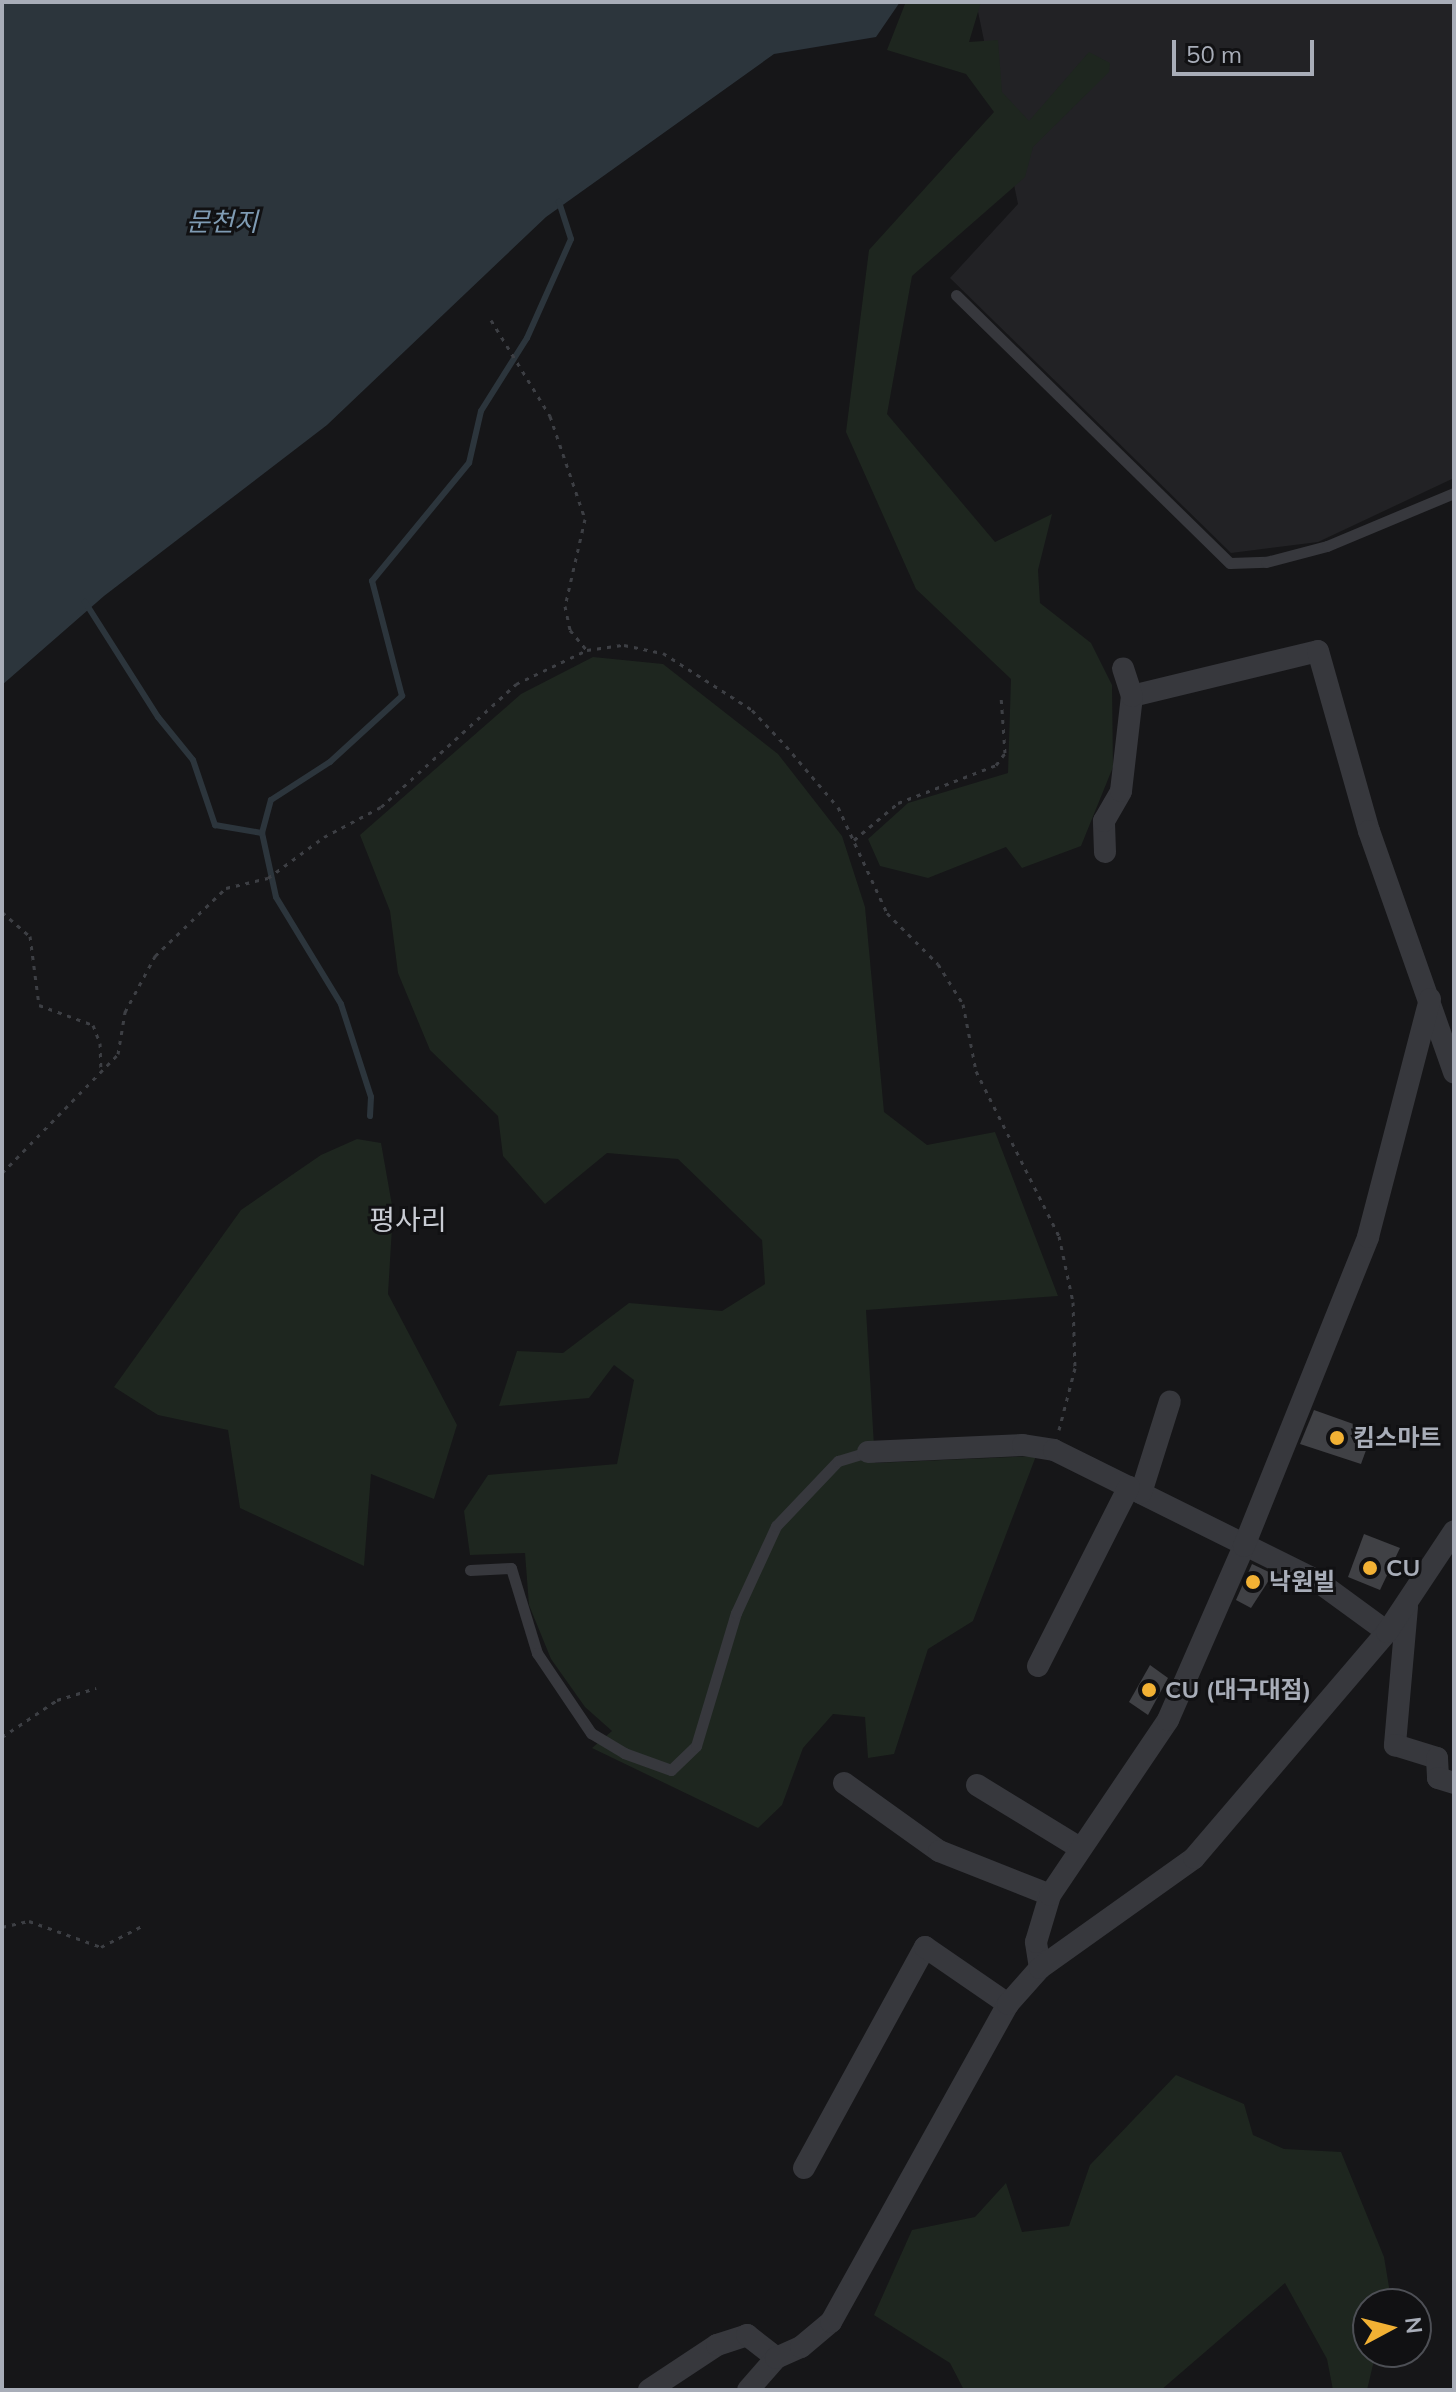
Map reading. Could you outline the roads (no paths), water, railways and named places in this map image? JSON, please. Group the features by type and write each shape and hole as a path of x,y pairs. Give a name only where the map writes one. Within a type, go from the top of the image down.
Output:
{"street":[{"path":"1132,696 1318,651 1369,831 1454,1072"},
{"path":"1105,852 1104,821 1121,791 1132,696 1123,668"},
{"path":"1040,1968 1036,1942 1050,1895 1078,1847 1105,1817 1168,1720 1244,1546 1368,1237 1430,999"},
{"path":"1038,1666 1135,1490 1170,1401"},
{"path":"868,1452 1023,1445 1054,1450 1316,1580 1387,1632"},
{"path":"748,2390 776,2358 801,2347 831,2322 1008,2004 1040,1968 1194,1858 1387,1632 1454,1531"},
{"path":"1407,1602 1395,1745 1437,1758 1438,1778 1454,1783"},
{"path":"844,1783 939,1851 1050,1895"},
{"path":"977,1785 1078,1847"},
{"path":"804,2168 925,1947 1008,2004"},
{"path":"649,2390 717,2345 747,2335 776,2358"}],"lane":[{"path":"956,295 1230,563 1266,562 1327,546 1454,493"},
{"path":"470,1570 511,1568 537,1653 591,1733 624,1753 671,1770 696,1746 736,1613 776,1526 838,1461 868,1452"}],"water":[{"name":"문천지","path":"2,2 900,2 876,37 774,54 546,217 327,425 104,596 2,685"}],"waterway":[{"path":"370,1116 371,1097 341,1004 276,897 262,833 271,800 330,762 402,696 372,581 469,463 481,411 527,338 571,239 559,202"},
{"path":"85,602 158,717 193,760 215,825 262,833"}],"place":[{"name":"킴스마트","path":"1337,1438"},
{"name":"CU","path":"1370,1568"},
{"name":"낙원빌","path":"1253,1582"},
{"name":"CU (대구대점)","path":"1149,1690"}],"district":[{"name":"평사리","path":"408,1220"}]}
